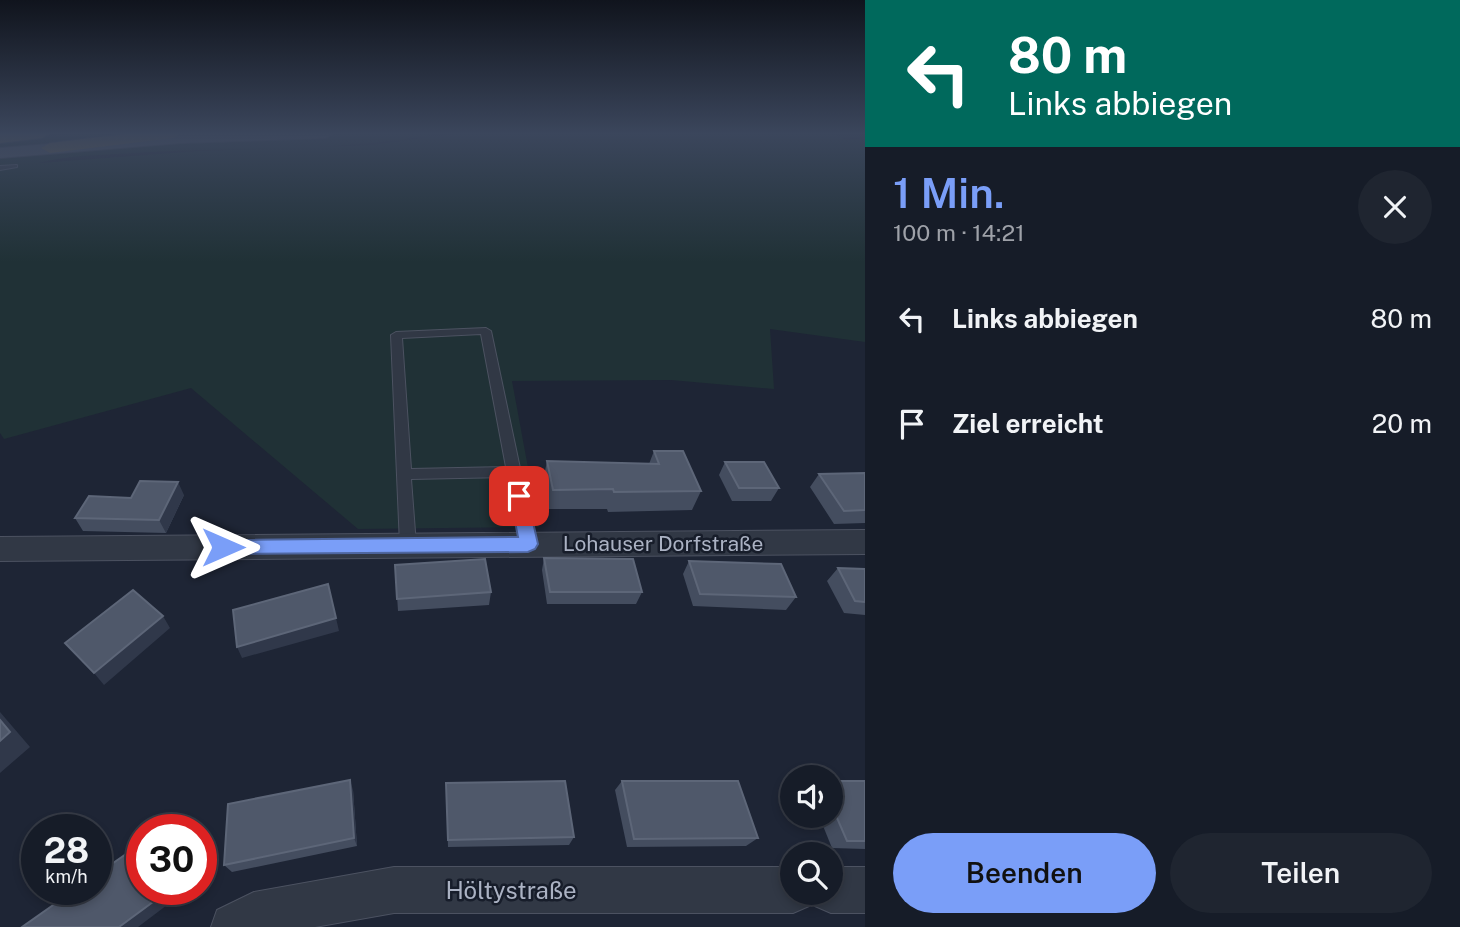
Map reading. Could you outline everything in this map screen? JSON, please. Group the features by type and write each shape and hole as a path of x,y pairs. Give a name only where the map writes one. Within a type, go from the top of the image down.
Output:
{"street":[{"name":"Lohauser Dorfstraße","path":"0,549 865,542"},
{"name":"Höltystraße","path":"234,927 254,915 394,890 780,890"},
{"path":"843,890 865,890"}],"lane":[{"path":"408,545 396,335 486,331 528,544"},
{"path":"404,474 514,472"}],"shaded area":[{"path":"0,176 865,176 865,342 770,329 774,389 671,380 512,381 539,527 358,529 191,388 4,439 0,433"}],"building":[{"path":"654,451 683,451 701,491 553,490 547,461 659,464"},
{"path":"725,462 764,462 779,488 739,488"},
{"path":"865,473 865,510 844,511 819,474"},
{"path":"140,481 178,482 159,520 75,518 89,496 131,498"},
{"path":"544,558 633,559 642,592 550,592"},
{"path":"485,559 491,592 397,599 395,565"},
{"path":"689,561 781,564 796,597 700,594"},
{"path":"838,568 865,569 865,602 855,601"},
{"path":"328,584 336,618 237,647 233,610"},
{"path":"133,590 163,616 94,673 65,643"},
{"path":"0,720 10,732 0,741"},
{"path":"350,780 354,838 224,865 228,804"},
{"path":"565,781 574,837 448,840 446,783"},
{"path":"622,781 738,781 758,838 634,839"},
{"path":"843,781 865,781 865,841 847,841 841,828"},
{"path":"126,854 126,905 149,905 119,927 22,927 53,905 112,905 112,864"}],"route":[{"path":"223,547 528,544 519,496"}]}
